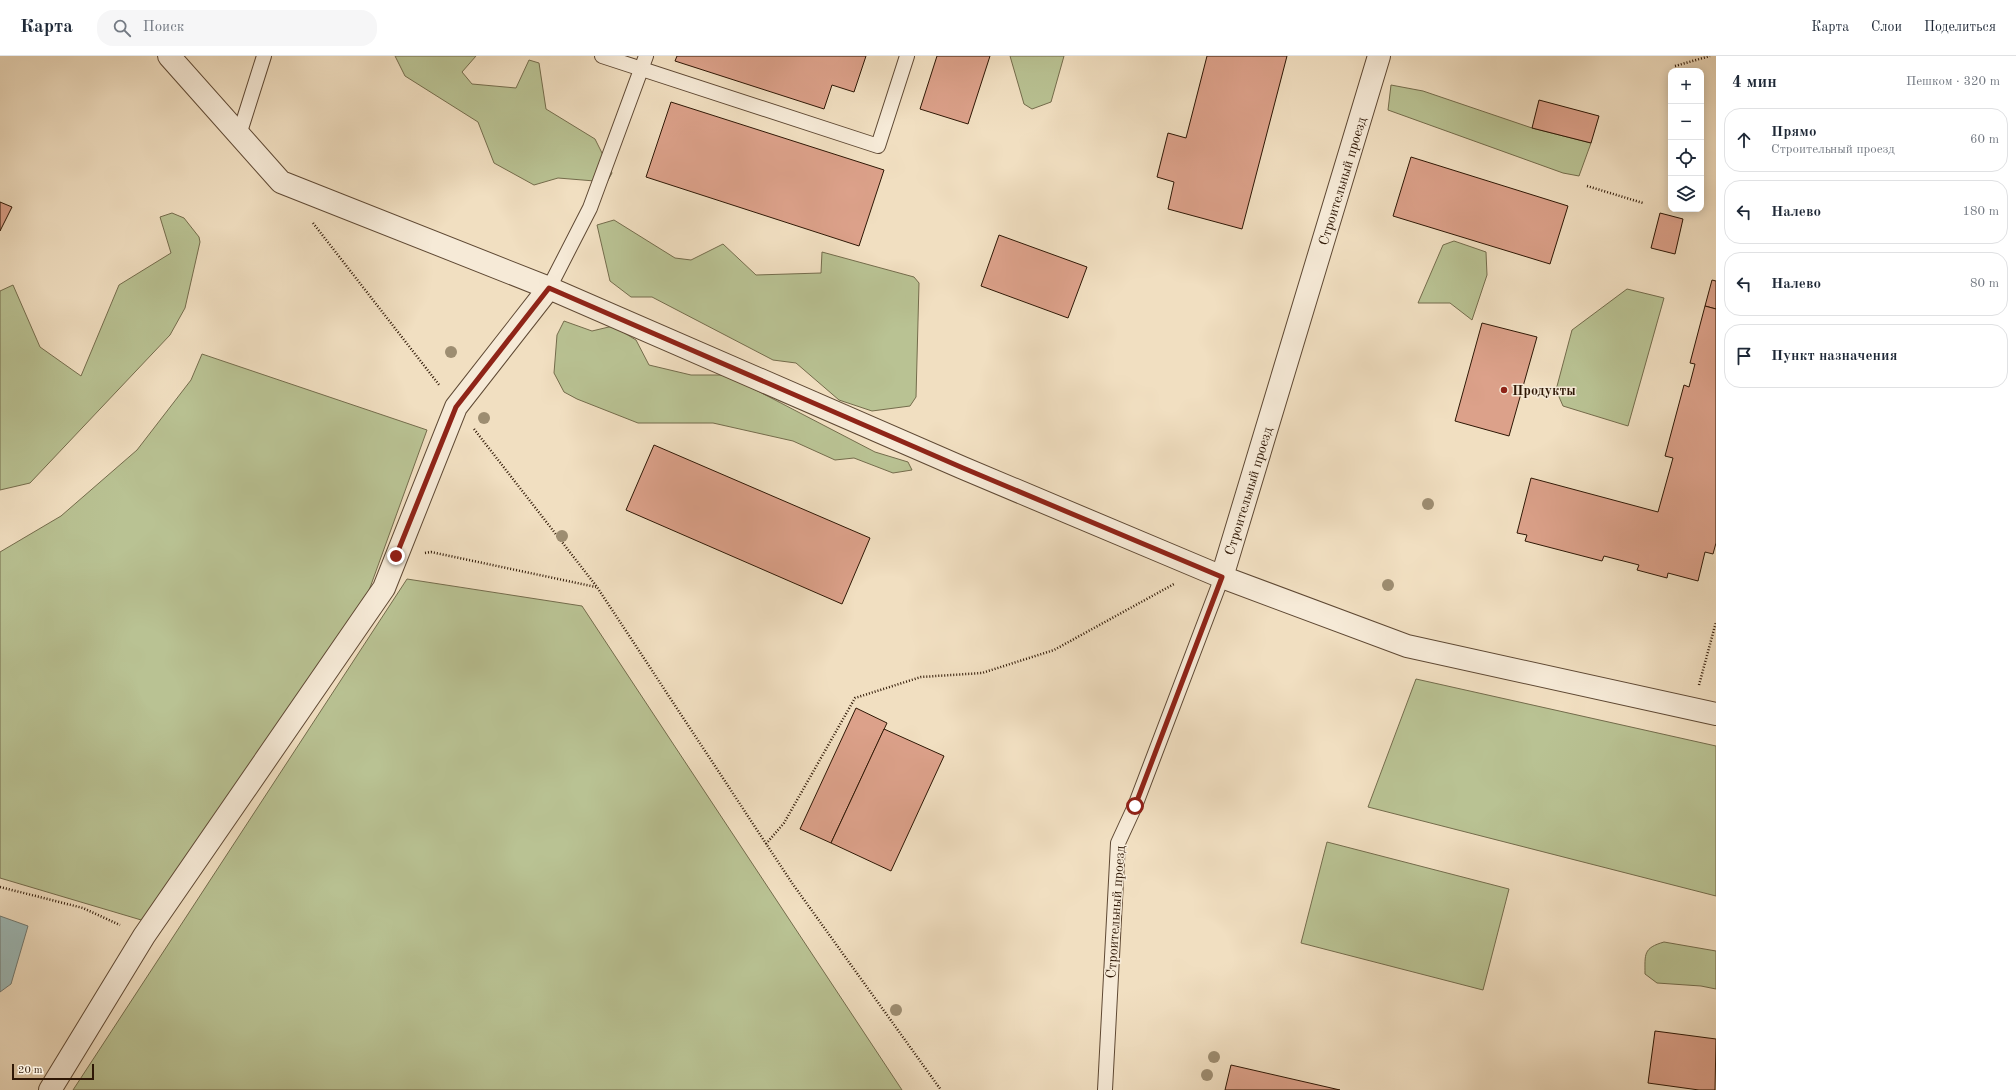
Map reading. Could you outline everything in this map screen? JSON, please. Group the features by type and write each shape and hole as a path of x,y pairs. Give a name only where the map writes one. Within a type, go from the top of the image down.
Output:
{"street":[{"path":"169,56 281,182 549,288 963,468 1212,573 1407,646 1716,714"},
{"name":"Строительный проезд","path":"1212,573 1380,56"},
{"path":"50,1090 144,936 384,588 456,407 549,288"}],"lane":[{"path":"239,135 264,56"},
{"path":"602,56 644,62 878,146 907,56"},
{"path":"549,288 590,208 644,62"},
{"name":"Строительный проезд","path":"1105,1090 1118,843 1135,806 1212,573"}],"path":[{"path":"1675,66 1710,56"},
{"path":"1587,186 1643,203"},
{"path":"310,220 597,587 766,844 833,941 941,1090"},
{"path":"396,556 431,552 597,587"},
{"path":"766,844 784,823 855,698 921,677 982,673 1054,650 1139,602 1212,573"},
{"path":"1693,709 1716,622"},
{"path":"0,888 83,908 144,936"}],"green space":[{"path":"395,56 476,56 462,72 472,84 516,88 529,60 539,63 546,109 595,139 612,173 607,182 558,178 534,185 494,163 478,122 405,76"},
{"path":"1010,56 1064,56 1051,102 1032,109 1024,104"},
{"path":"1391,85 1423,91 1532,128 1591,143 1579,176 1563,173 1388,110"},
{"path":"172,213 184,218 199,237 200,242 185,308 170,335 30,483 0,490 0,291 13,285 40,347 81,376 119,285 171,253 160,217"},
{"path":"614,220 675,258 691,260 723,244 756,275 821,273 822,252 914,277 919,283 916,397 910,406 872,411 839,400 796,363 773,360 652,297 631,297 610,281 597,225"},
{"path":"1454,241 1486,252 1487,275 1472,320 1450,303 1418,303 1443,245"},
{"path":"1627,289 1664,298 1628,426 1563,406 1556,390 1572,330"},
{"path":"564,321 592,331 613,326 636,340 649,365 691,375 727,375 875,452 908,462 912,470 893,473 854,458 835,460 793,441 713,423 638,423 577,399 564,392 554,373 557,335"},
{"path":"202,354 427,430 367,596 148,922 0,878 0,552 61,516 137,450 191,380"},
{"path":"407,579 582,606 902,1090 73,1090"},
{"path":"1416,679 1716,746 1716,896 1368,807"},
{"path":"1327,842 1509,889 1483,990 1301,943"},
{"path":"1664,942 1716,951 1716,989 1701,986 1657,983 1645,974 1645,957 1649,949"}],"water":[{"path":"0,916 28,926 11,984 0,992"}],"building":[{"path":"677,56 866,56 854,92 832,85 824,109 675,61"},
{"path":"937,56 990,56 968,124 920,109"},
{"path":"1207,56 1287,56 1242,229 1168,209 1174,182 1157,177 1168,133 1186,138"},
{"path":"1539,100 1599,116 1591,143 1532,128"},
{"path":"671,102 884,170 859,246 646,177"},
{"path":"1411,157 1568,206 1550,264 1393,216"},
{"path":"0,202 12,207 0,231"},
{"path":"1660,213 1683,219 1675,254 1651,248"},
{"path":"999,235 1087,267 1068,318 981,286"},
{"path":"1712,280 1716,281 1716,309 1705,306"},
{"path":"1705,306 1716,309 1716,543 1713,554 1705,552 1698,581 1668,573 1667,578 1637,570 1639,565 1604,556 1602,561 1525,541 1527,535 1517,533 1531,478 1658,512 1673,458 1665,456 1684,385 1689,387 1695,364 1690,363"},
{"path":"1482,323 1537,337 1509,436 1455,421"},
{"path":"654,445 870,538 842,604 626,510"},
{"path":"856,708 887,723 831,843 800,829"},
{"path":"884,729 944,756 891,871 831,843"},
{"path":"1655,1031 1716,1039 1715,1090 1699,1090 1648,1083"},
{"path":"1231,1065 1340,1090 1225,1090"}],"place":[{"name":"Продукты","path":"1504,390"}],"route":[{"path":"396,556 456,407 549,288 963,468 1222,577 1135,806"}]}
